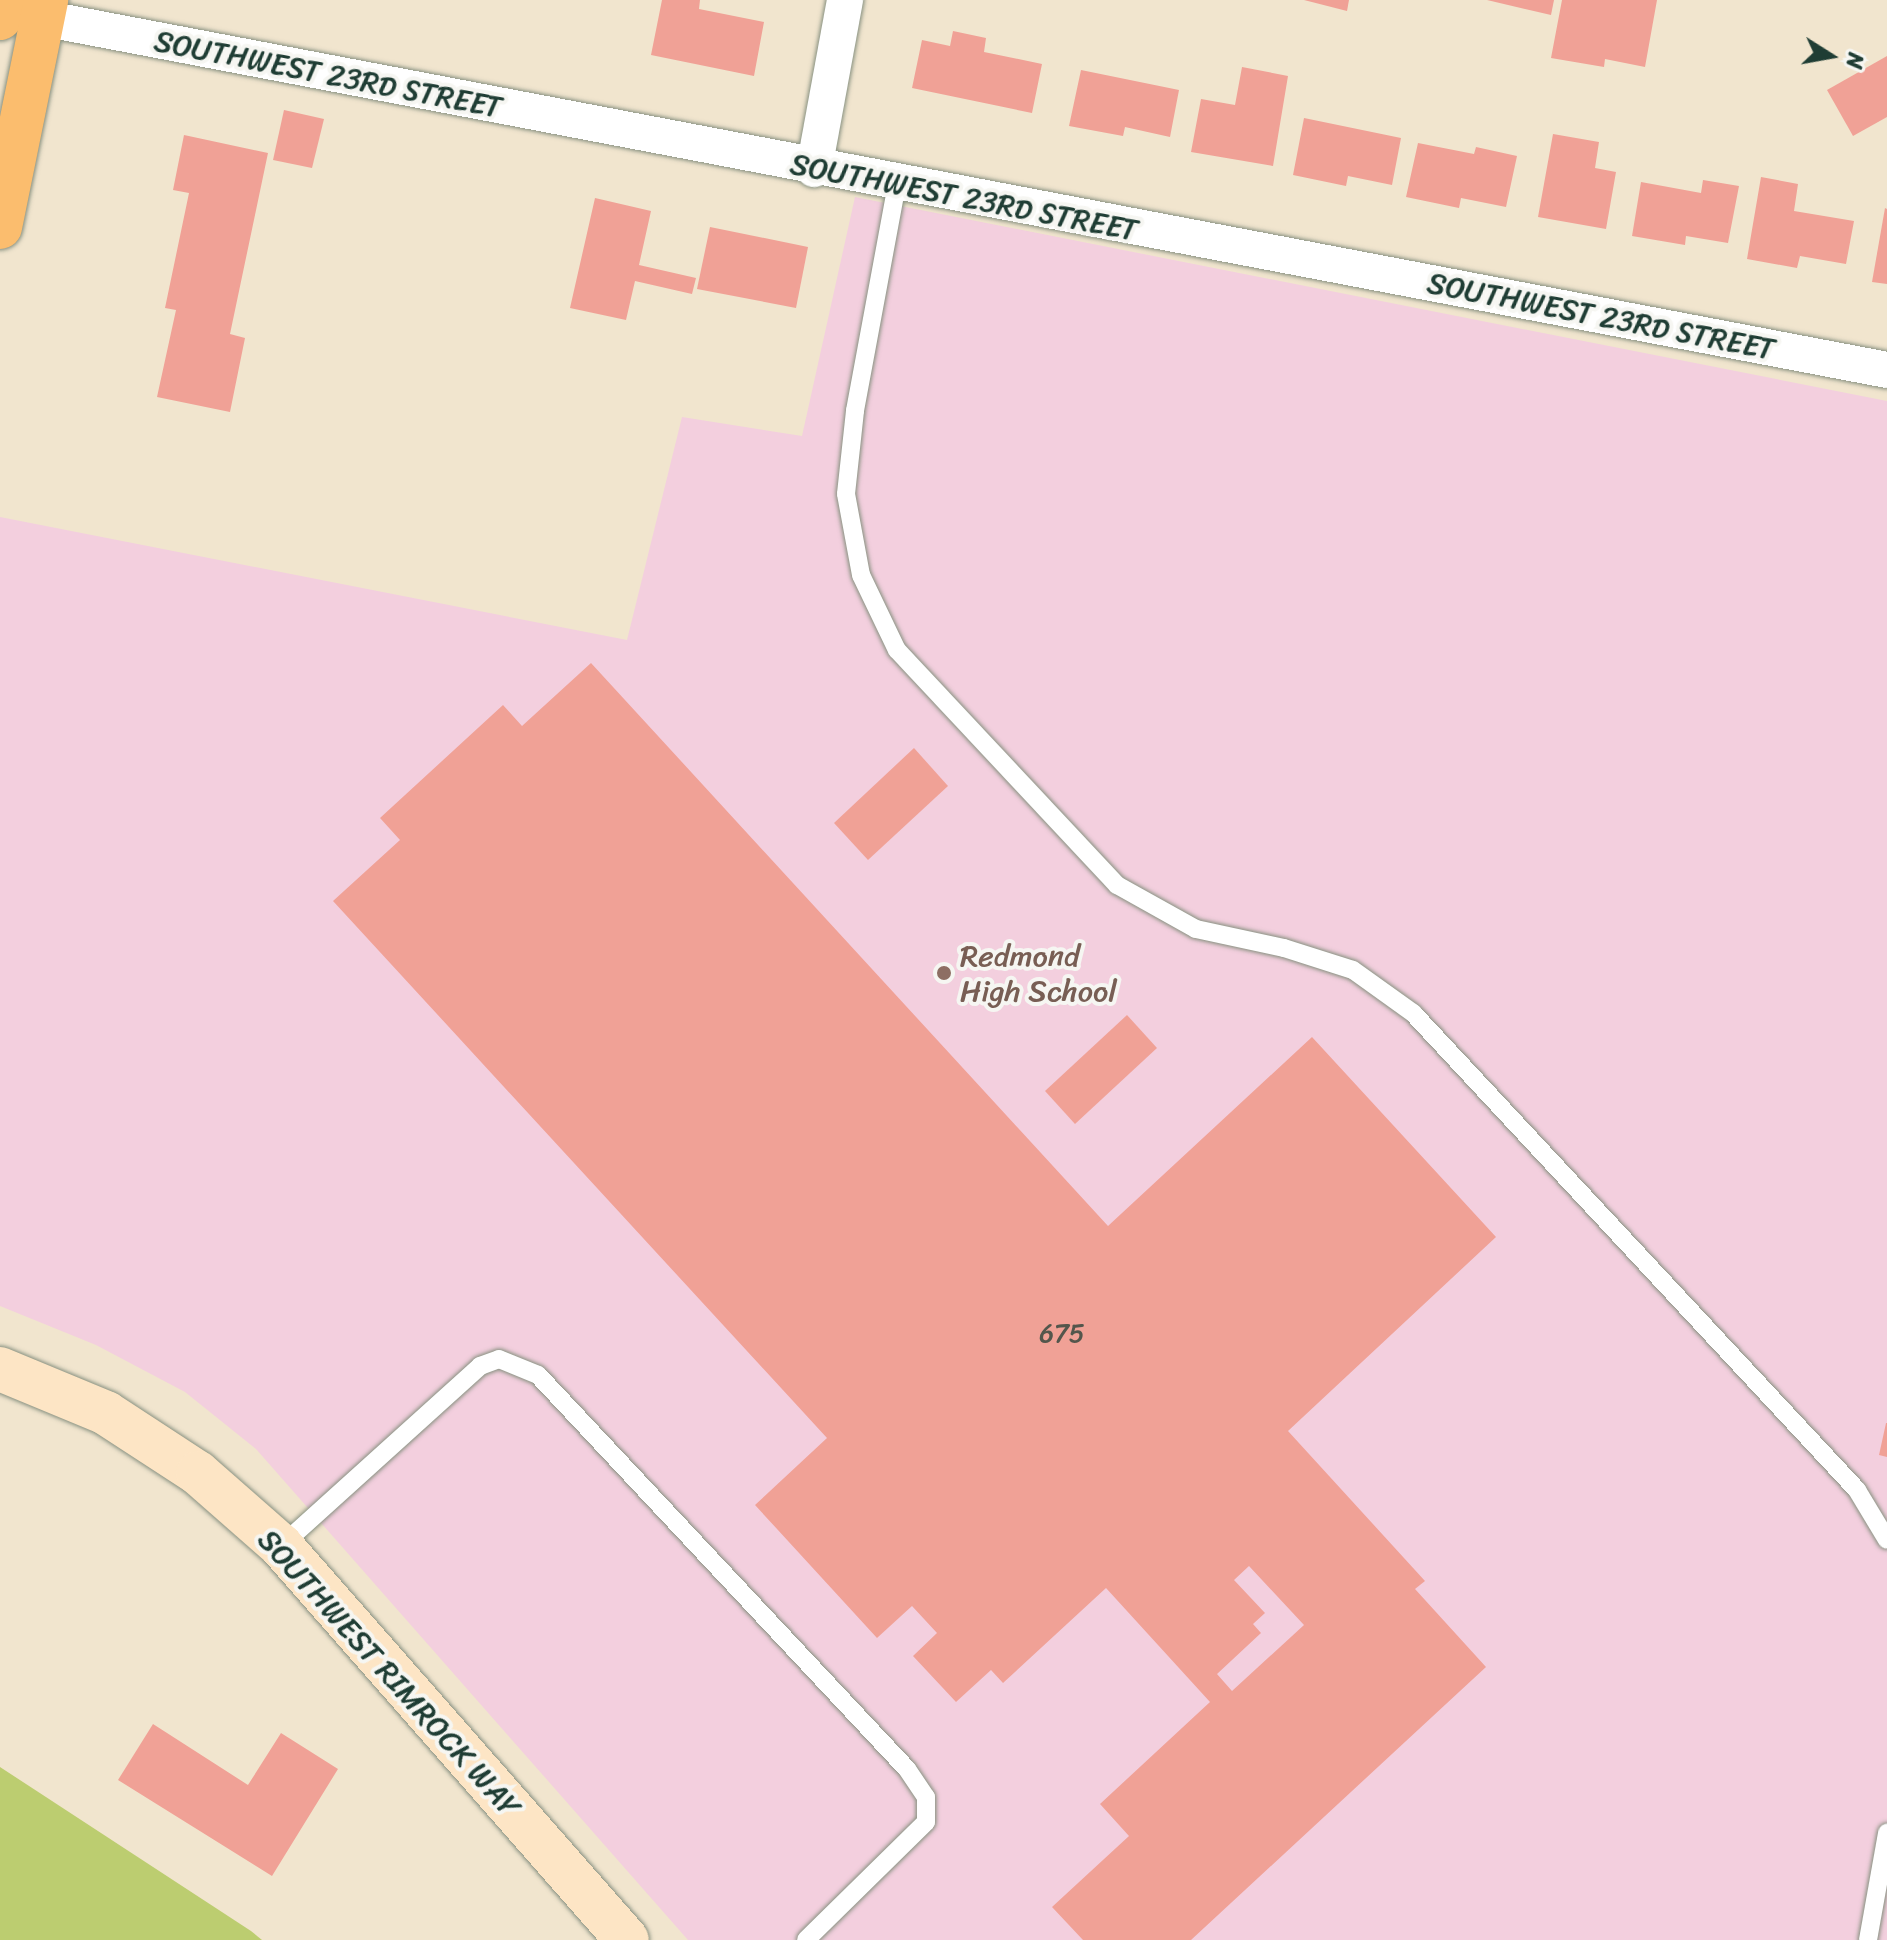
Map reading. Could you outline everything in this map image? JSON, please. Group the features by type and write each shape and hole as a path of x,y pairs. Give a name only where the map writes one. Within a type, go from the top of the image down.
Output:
{"highway":[{"path":"0,227 29,12 3,0"}],"main road":[{"name":"SOUTHWEST RIMROCK WAY","path":"0,1369 106,1413 198,1473 281,1546 627,1940"}],"street":[{"path":"814,169 845,0"},
{"name":"SOUTHWEST 23RD STREET","path":"29,12 814,169 1887,370"}],"lane":[{"path":"897,184 855,411 846,494 861,575 897,650 1117,885 1196,929 1284,948 1353,970 1413,1013 1857,1490 1887,1540"},
{"path":"281,1546 480,1366 499,1359 538,1375 907,1769 926,1797 926,1822 806,1940"},
{"path":"1868,1940 1887,1833"}],"shaded area":[{"name":"Redmond High School","path":"855,197 1887,401 1887,1940 688,1940 256,1449 185,1392 96,1345 0,1306 0,517 627,640 682,417 802,436"}],"green space":[{"path":"0,1767 251,1931 262,1940 0,1940"}],"building":[{"path":"662,0 700,0 699,9 764,22 754,76 651,55"},
{"path":"1304,0 1349,0 1347,11"},
{"path":"1487,0 1554,0 1551,15"},
{"path":"1562,0 1657,0 1645,67 1605,59 1604,67 1551,58"},
{"path":"953,31 986,38 984,52 1042,64 1032,113 912,88 922,40 950,46"},
{"path":"1887,56 1887,117 1853,136 1827,90"},
{"path":"1242,67 1288,76 1273,166 1191,152 1201,99 1235,105"},
{"path":"1081,70 1179,90 1170,137 1125,127 1123,136 1069,126"},
{"path":"284,110 324,119 312,168 273,160"},
{"path":"1304,118 1401,138 1392,185 1348,176 1346,186 1293,175"},
{"path":"1553,134 1599,142 1595,168 1616,172 1606,229 1538,217"},
{"path":"184,135 268,153 230,334 245,338 230,412 157,397 176,310 165,308 189,193 173,190"},
{"path":"1418,143 1474,154 1476,147 1517,156 1506,207 1461,198 1459,208 1406,197"},
{"path":"1761,177 1798,184 1794,211 1854,221 1846,264 1800,256 1797,268 1747,259"},
{"path":"1703,180 1739,186 1728,243 1686,236 1685,245 1632,236 1641,182 1701,193"},
{"path":"595,198 651,211 639,265 696,278 692,294 635,281 626,320 570,308"},
{"path":"1887,209 1887,284 1872,282"},
{"path":"710,227 808,247 796,308 697,289"},
{"path":"591,663 1108,1226 1312,1037 1496,1237 1288,1431 1425,1581 1415,1589 1486,1667 1191,1940 1083,1940 1052,1907 1129,1836 1100,1804 1210,1702 1106,1588 1003,1683 991,1670 956,1702 913,1656 937,1633 912,1606 877,1638 755,1505 827,1438 333,901 400,840 380,818 503,705 522,726","holes":["1249,1566 1304,1625 1232,1691 1217,1674 1261,1633 1253,1624 1265,1613 1234,1580"]},
{"path":"914,748 948,786 868,860 834,823"},
{"path":"1127,1015 1157,1048 1075,1124 1045,1091"},
{"path":"1887,1423 1887,1457 1879,1455"},
{"path":"153,1724 248,1785 281,1733 338,1769 272,1876 118,1780"}],"place":[{"name":"Redmond High School","path":"944,973"}]}
